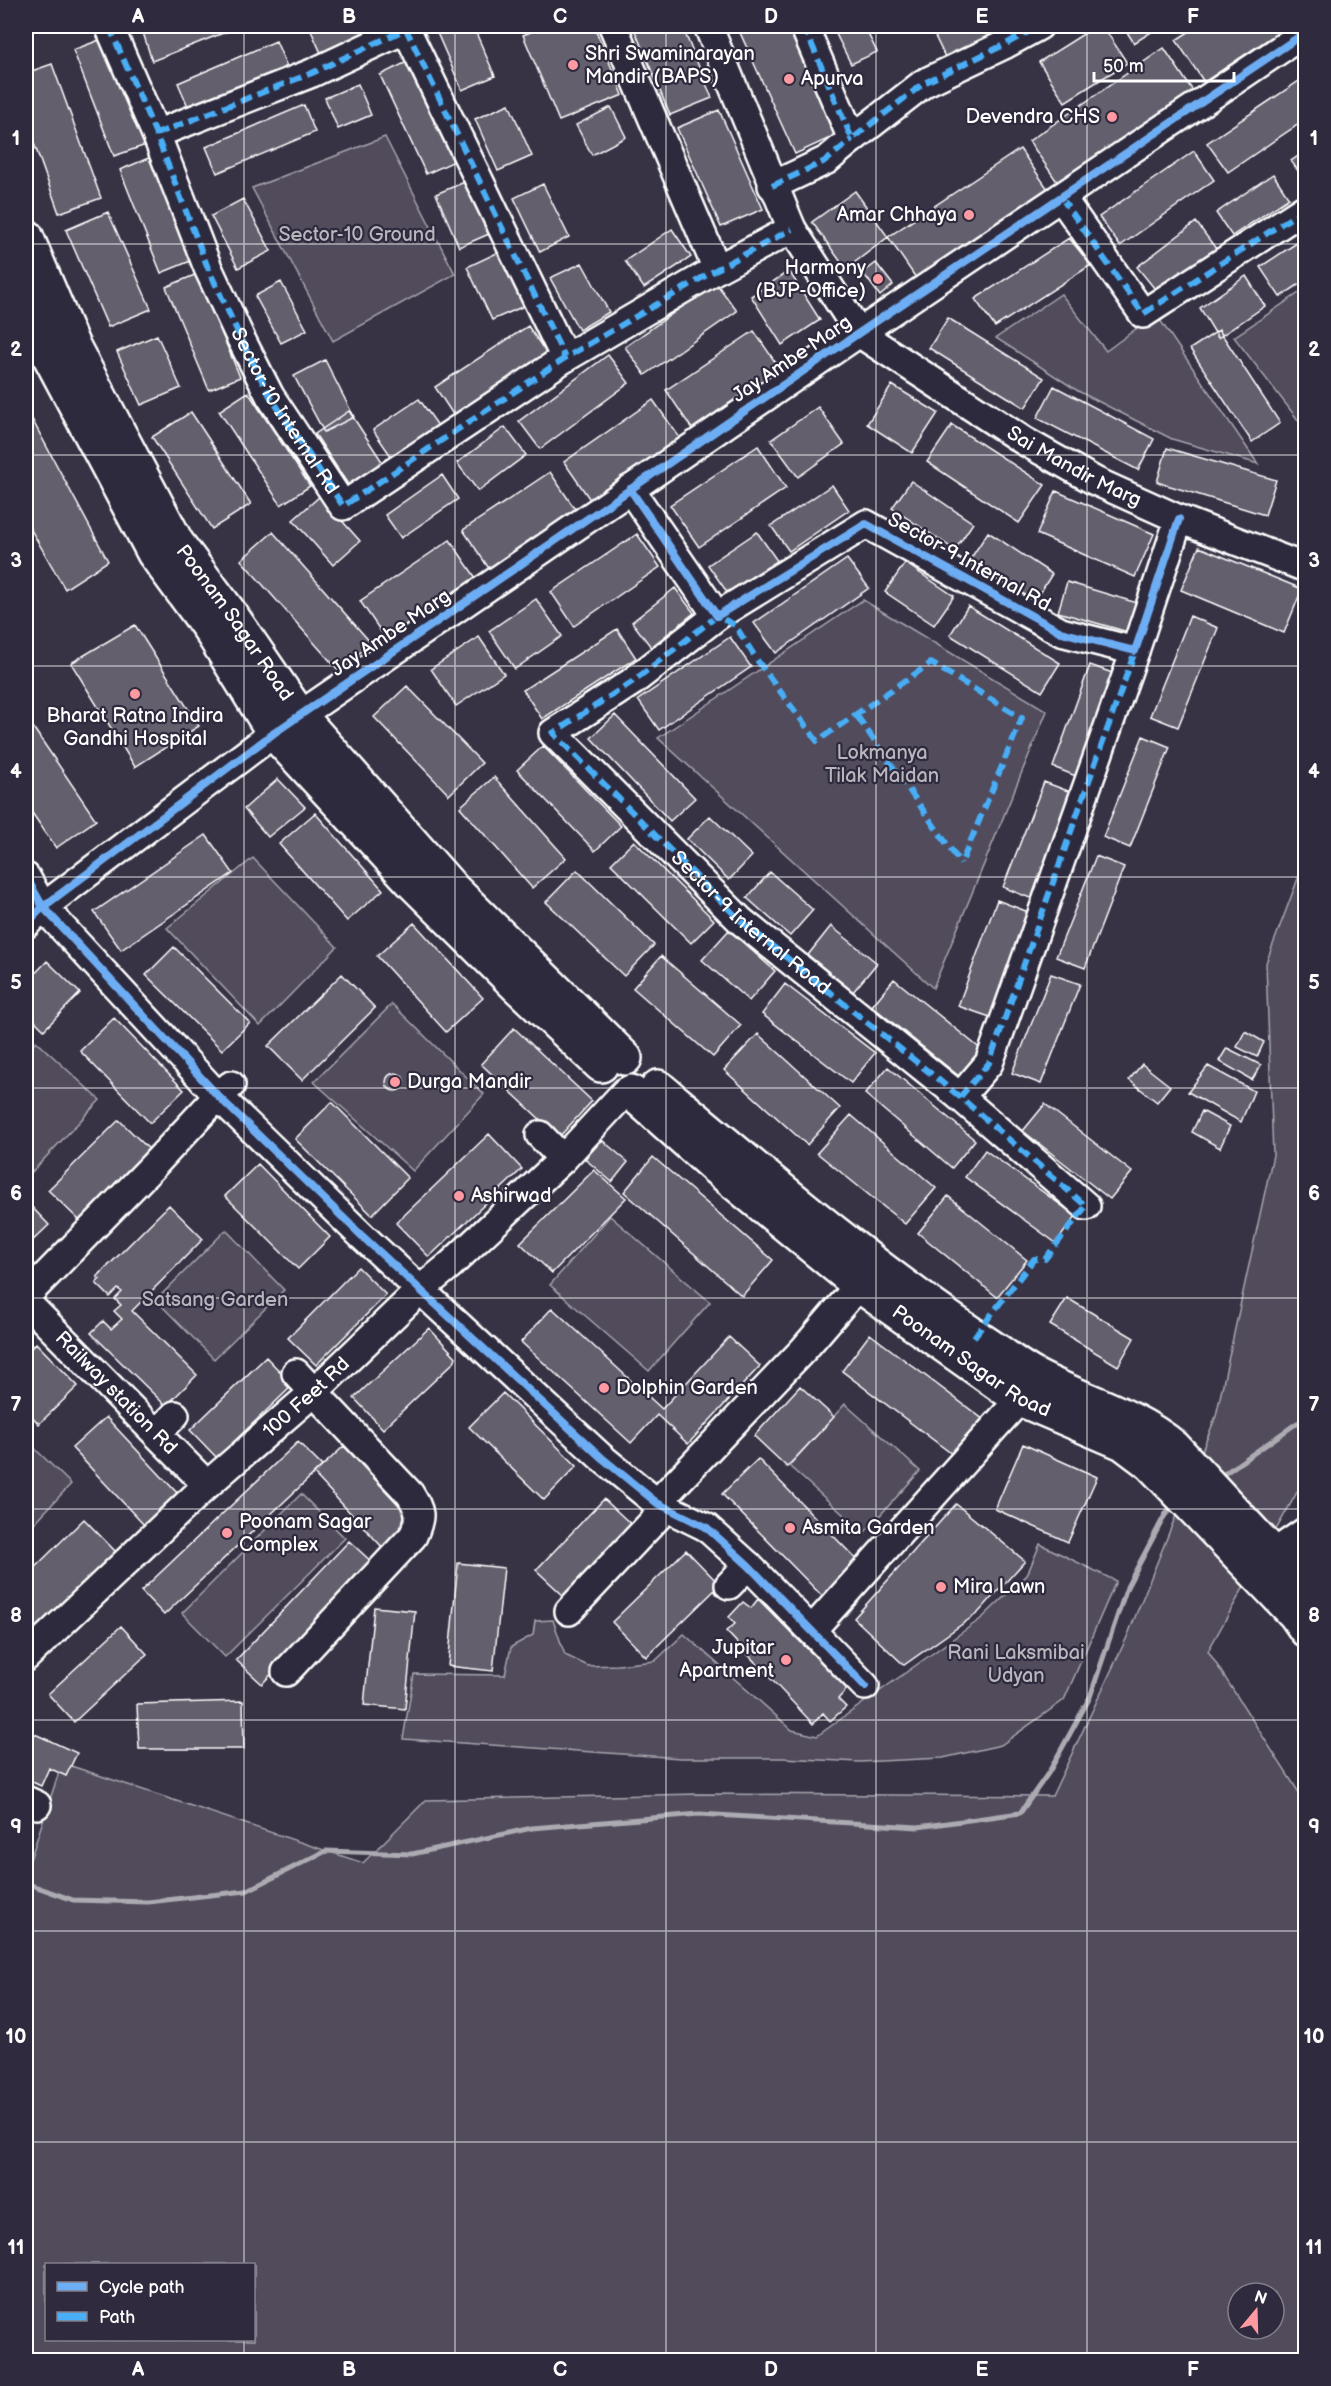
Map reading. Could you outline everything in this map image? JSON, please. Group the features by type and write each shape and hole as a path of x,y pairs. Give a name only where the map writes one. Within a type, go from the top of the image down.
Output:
{"main road":[{"name":"Poonam Sagar Road","path":"26,236 72,344 177,543 229,612 287,724 452,888 628,1079 714,1166 859,1285 1123,1443 1163,1456 1255,1548 1305,1589"},
{"name":"Poonam Sagar Road","path":"26,299 50,355 154,553 209,628 287,724 408,890 510,994 823,1225 1028,1388"},
{"name":"Poonam Sagar Road","path":"1255,1548 1305,1630"}],"street":[{"name":"Sector-10 Internal Rd","path":"109,26 156,134 191,199 240,339 270,396 343,506 565,358 717,269 792,229"},
{"path":"613,26 717,269"},
{"path":"708,26 772,186 792,229 859,333"},
{"path":"804,26 852,139"},
{"path":"772,186 827,160 920,78 1006,44 1038,26"},
{"path":"156,134 312,73 406,29 565,358"},
{"name":"Jay Ambe Marg","path":"34,916 207,796 287,724 1305,32"},
{"path":"1061,197 1143,314 1305,208"},
{"name":"Sai Mandir Marg","path":"859,333 1024,441 1095,481 1179,519 1305,568"},
{"path":"630,489 717,616"},
{"path":"1086,1206 960,1097 989,1063 1135,651 1179,519"},
{"name":"Sector-9 Internal Rd","path":"717,616 866,524 1061,632 1135,651"},
{"name":"Sector-9 Internal Road","path":"717,616 632,682 553,733 741,921 960,1097"},
{"path":"26,877 34,916 218,1082 354,1244 421,1289 597,1463 661,1505 706,1527 748,1565 865,1686"},
{"name":"100 Feet Rd","path":"26,1657 207,1485 305,1383 421,1289 457,1272 586,1134 628,1079"},
{"path":"26,1296 156,1172 218,1082"},
{"path":"540,1135 563,1159"},
{"path":"569,1611 795,1346 859,1285"},
{"name":"Railway station Rd","path":"26,1302 54,1321 162,1419 207,1485"},
{"path":"286,1672 413,1536 419,1523 420,1511 410,1494 305,1383"},
{"path":"812,1630 1028,1388"},
{"path":"1255,1548 1305,1531"},
{"path":"729,1585 748,1565"}],"green space":[{"name":"Sector-10 Ground","path":"385,137 455,274 333,341 252,188"},
{"path":"1305,289 1305,429 1234,337"},
{"path":"1061,294 1106,351 1156,314 1258,464 1172,439 1078,391 996,338"},
{"name":"Lokmanya Tilak Maidan","path":"863,600 1047,711 933,988 658,738"},
{"path":"253,858 337,947 260,1026 167,928"},
{"path":"1305,860 1305,1478 1208,1651 1305,1802 1305,2360 26,2360 26,1872 62,1763 363,1863 426,1800 700,1794 1052,1796 1127,1637 1216,1416 1273,1155 1266,963"},
{"path":"392,1004 484,1094 413,1171 314,1082"},
{"path":"36,1041 100,1100 26,1178 26,1052"},
{"path":"610,1216 710,1302 649,1371 550,1285"},
{"name":"Satsang Garden","path":"226,1230 284,1290 214,1359 156,1300"},
{"path":"845,1404 920,1471 864,1533 789,1466"},
{"path":"26,1440 71,1484 26,1532"},
{"path":"301,1494 345,1538 225,1657 182,1613"},
{"name":"Rani Laksmibai Udyan","path":"1040,1544 1116,1581 1064,1700 1001,1745 943,1758 859,1762 783,1758 681,1758 403,1739 414,1674 505,1675 511,1647 533,1635 535,1621 553,1620 565,1655 588,1666 655,1661 684,1634 792,1730 817,1736 982,1618 1027,1575"}],"building":[{"path":"141,26 241,26 152,61"},
{"path":"309,26 385,26 321,53"},
{"path":"434,26 473,26 495,76 462,90"},
{"name":"Shri Swaminarayan Mandir (BAPS)","path":"546,26 594,26 623,95 559,121 523,35"},
{"path":"633,26 682,26 712,98 670,115"},
{"name":"Apurva","path":"737,26 792,26 841,133 795,154"},
{"path":"832,26 864,26 877,52 851,64"},
{"path":"930,26 992,26 997,37 947,61"},
{"path":"1096,26 1103,26 1127,63 1065,102 1039,62"},
{"path":"1123,26 1161,26 1134,43"},
{"path":"1198,26 1288,26 1204,82 1176,40"},
{"path":"105,38 146,145 114,156 73,50"},
{"path":"276,41 288,69 190,111 178,83"},
{"name":"Devendra CHS","path":"1164,48 1195,94 1060,186 1029,141"},
{"path":"411,60 457,160 426,174 380,75"},
{"path":"52,64 101,198 59,213 26,121 26,73"},
{"path":"1299,81 1306,91 1306,119 1228,172 1207,143"},
{"path":"358,84 371,115 338,129 325,98"},
{"path":"509,104 532,156 498,171 475,119"},
{"path":"304,105 315,132 217,173 206,147"},
{"path":"611,107 626,137 592,155 576,125"},
{"path":"719,110 763,209 721,227 677,128"},
{"name":"Amar Chhaya","path":"1020,149 1050,192 918,281 888,237"},
{"path":"1194,151 1214,180 1120,246 1099,217"},
{"path":"1306,151 1306,182 1291,161"},
{"path":"151,157 193,260 161,273 120,170"},
{"path":"1273,174 1289,198 1232,236 1216,213"},
{"path":"467,181 489,234 459,247 436,194"},
{"path":"543,184 569,237 540,252 514,198"},
{"path":"855,191 888,237 846,269 812,222"},
{"path":"243,199 271,251 238,268 211,216"},
{"path":"108,212 151,309 108,327 66,230"},
{"path":"1196,222 1217,250 1159,294 1137,267"},
{"path":"672,229 691,257 644,288 625,261"},
{"path":"1306,237 1306,280 1280,297 1260,267"},
{"path":"1069,238 1091,265 995,327 975,299"},
{"path":"499,252 524,306 492,320 467,267"},
{"path":"582,263 609,312 579,330 550,278"},
{"name":"Harmony (BJP-Office)","path":"876,263 893,285 880,296 863,273"},
{"path":"789,271 820,320 782,345 751,296"},
{"path":"197,274 240,377 209,390 166,287"},
{"path":"1246,276 1265,306 1218,338 1200,308"},
{"path":"281,282 307,330 281,343 255,296"},
{"path":"716,283 737,311 645,375 625,347"},
{"path":"948,318 1044,378 1025,408 929,348"},
{"path":"528,326 547,354 454,416 435,387"},
{"path":"1219,330 1280,423 1252,442 1190,349"},
{"path":"754,331 780,369 692,429 666,390"},
{"path":"157,335 181,388 141,405 117,352"},
{"path":"608,355 629,383 540,449 519,421"},
{"path":"325,360 354,417 324,432 294,376"},
{"path":"892,385 938,413 912,453 867,424"},
{"path":"1054,386 1154,439 1138,470 1037,418"},
{"path":"248,392 310,486 281,505 219,411"},
{"path":"419,399 439,427 393,459 373,430"},
{"path":"653,400 680,438 591,501 564,462"},
{"path":"818,407 844,444 798,477 771,440"},
{"path":"26,408 108,561 65,589 26,521"},
{"path":"349,411 383,463 349,486 315,434"},
{"path":"191,412 251,504 212,529 152,437"},
{"path":"952,425 1045,485 1019,523 927,462"},
{"path":"505,427 526,455 478,491 457,463"},
{"path":"758,446 786,488 699,547 670,505"},
{"path":"1167,448 1276,480 1265,515 1157,482"},
{"path":"550,472 577,512 490,570 463,530"},
{"path":"442,475 458,499 401,538 385,515"},
{"path":"911,481 973,523 955,550 892,508"},
{"path":"832,485 849,510 789,551 771,526"},
{"path":"1056,491 1154,534 1135,577 1037,534"},
{"path":"320,496 360,541 333,565 293,520"},
{"path":"273,532 371,643 339,671 241,560"},
{"path":"757,532 778,562 729,595 708,565"},
{"path":"988,532 1052,574 1034,603 969,561"},
{"path":"637,534 660,567 574,626 551,592"},
{"path":"450,540 476,578 386,639 360,601"},
{"path":"1199,547 1302,589 1284,633 1181,590"},
{"path":"847,559 869,588 776,653 754,623"},
{"path":"905,563 954,596 934,625 885,592"},
{"path":"1067,582 1137,603 1128,632 1058,612"},
{"path":"675,588 694,613 651,647 632,622"},
{"path":"536,599 562,636 515,669 489,631"},
{"path":"968,606 1060,663 1042,692 950,635"},
{"path":"1190,616 1218,628 1178,727 1150,716"},
{"name":"Bharat Ratna Indira Gandhi Hospital","path":"135,625 199,726 135,767 71,663"},
{"path":"617,629 636,658 542,719 523,690"},
{"path":"479,637 504,674 456,706 431,669"},
{"path":"730,637 751,667 659,730 638,700"},
{"path":"1090,665 1118,675 1081,778 1053,767"},
{"path":"407,686 482,763 449,795 374,717"},
{"path":"615,715 695,798 670,821 591,738"},
{"path":"26,717 96,820 56,848 26,804"},
{"path":"1143,736 1170,747 1130,848 1103,837"},
{"path":"543,746 621,826 595,851 517,770"},
{"path":"494,777 566,858 532,888 460,807"},
{"path":"278,779 305,807 268,837 244,809"},
{"path":"1044,782 1076,794 1035,900 1003,887"},
{"path":"315,813 383,890 347,921 279,844"},
{"path":"710,816 752,856 729,880 687,839"},
{"path":"206,835 233,873 121,950 94,912"},
{"path":"634,841 714,920 691,943 611,864"},
{"path":"1096,856 1124,867 1085,968 1056,957"},
{"path":"577,870 654,945 624,976 546,902"},
{"path":"770,872 813,910 790,936 747,898"},
{"path":"997,900 1031,913 993,1018 958,1006"},
{"path":"414,923 483,998 446,1032 377,956"},
{"path":"831,926 877,963 853,992 808,955"},
{"path":"729,930 775,971 749,1001 702,960"},
{"path":"174,947 250,1023 222,1050 146,975"},
{"path":"661,956 741,1025 713,1057 633,988"},
{"path":"47,961 80,993 44,1030 26,1012 26,983"},
{"path":"342,974 375,1008 302,1080 268,1046"},
{"path":"1051,974 1080,984 1041,1084 1012,1073"},
{"path":"894,979 982,1050 960,1077 872,1006"},
{"path":"785,984 875,1053 851,1083 762,1014"},
{"path":"114,1018 184,1090 150,1123 80,1051"},
{"path":"514,1028 592,1101 559,1137 481,1064"},
{"path":"1245,1031 1264,1042 1257,1057 1237,1047"},
{"path":"758,1034 840,1108 807,1145 724,1070"},
{"path":"1227,1048 1261,1065 1252,1080 1219,1061"},
{"path":"1142,1064 1170,1086 1157,1102 1129,1080"},
{"path":"1208,1066 1254,1091 1241,1122 1188,1092"},
{"path":"888,1067 975,1140 952,1168 865,1094"},
{"name":"Durga Mandir","path":"391,1073 399,1073 404,1078 402,1089 391,1091 386,1086 386,1078"},
{"path":"332,1102 408,1178 372,1215 295,1139"},
{"path":"1045,1104 1132,1172 1110,1199 1023,1131"},
{"path":"1202,1111 1230,1126 1220,1148 1192,1132"},
{"path":"851,1115 936,1188 905,1224 817,1153"},
{"path":"119,1120 152,1152 81,1222 48,1190"},
{"name":"Ashirwad","path":"489,1134 522,1169 429,1257 396,1223"},
{"path":"602,1140 628,1162 612,1182 585,1159"},
{"path":"985,1150 1076,1216 1056,1243 965,1177"},
{"path":"653,1157 773,1260 742,1296 624,1192"},
{"path":"258,1164 330,1237 298,1269 225,1196"},
{"path":"594,1170 626,1198 552,1273 520,1243"},
{"path":"948,1196 1027,1260 997,1297 918,1233"},
{"path":"26,1201 49,1225 26,1247"},
{"path":"169,1205 203,1239 132,1311 197,1375 166,1406 91,1333 103,1321 111,1329 122,1319 114,1311 121,1305 115,1299 122,1292 118,1289 110,1297 96,1283 100,1279 97,1277"},
{"path":"358,1267 386,1295 316,1365 288,1338"},
{"path":"1067,1298 1134,1338 1118,1366 1050,1325"},
{"name":"Dolphin Garden","path":"552,1308 662,1409 729,1337 760,1366 688,1444 657,1415 631,1443 521,1342"},
{"path":"429,1328 456,1357 454,1362 383,1429 354,1398"},
{"path":"870,1334 984,1420 956,1457 842,1371"},
{"path":"36,1343 78,1386 39,1424 26,1410 26,1353"},
{"path":"266,1357 293,1385 217,1458 190,1430"},
{"path":"800,1386 834,1417 787,1467 754,1436"},
{"path":"503,1393 577,1466 544,1500 469,1427"},
{"path":"106,1417 178,1494 144,1525 72,1448"},
{"name":"Poonam Sagar Complex","path":"298,1442 322,1466 164,1615 141,1591"},
{"path":"1023,1444 1097,1477 1068,1542 995,1509"},
{"name":"Poonam Sagar Complex","path":"344,1446 411,1518 384,1549 314,1474"},
{"name":"Asmita Garden","path":"758,1459 858,1561 822,1596 722,1494"},
{"path":"604,1499 634,1527 566,1598 536,1570"},
{"name":"Mira Lawn","path":"956,1504 1025,1561 978,1613 904,1665 854,1618"},
{"path":"84,1519 116,1552 26,1639 26,1576"},
{"name":"Poonam Sagar Complex","path":"349,1541 375,1565 262,1684 236,1660"},
{"path":"686,1550 720,1585 646,1657 612,1622"},
{"path":"458,1563 504,1568 493,1671 448,1666"},
{"name":"Jupitar Apartment","path":"758,1599 847,1689 838,1699 846,1707 830,1721 823,1713 813,1724 726,1631 735,1624 729,1617 743,1602 751,1608"},
{"path":"374,1607 415,1611 405,1709 364,1705"},
{"path":"121,1626 147,1654 74,1722 48,1694"},
{"path":"243,1701 244,1749 139,1749 137,1704"},
{"path":"26,1730 77,1753 66,1776 49,1768 41,1786 26,1779"}],"waterway":[{"path":"1224,1474 1297,1423 1306,1420"},
{"path":"26,1883 73,1900 148,1902 246,1891 326,1851 412,1854 532,1828 699,1814 918,1827 1020,1813 1049,1772 1090,1697 1127,1587 1165,1515 1174,1505"}],"marked path":[{"path":"109,26 156,134 208,268 241,339 270,396 343,506 565,358 717,269 792,229"},
{"path":"804,26 852,139 924,83 1039,26"},
{"path":"156,134 312,73 406,29 565,358"},
{"path":"772,186 827,160 852,139"},
{"path":"1061,197 1143,314 1306,208"},
{"path":"960,1097 741,921 553,733 632,682 717,616 735,625 757,660 817,741 931,663 1022,718 961,864"},
{"path":"974,1337 1034,1259 1045,1259 1086,1206 960,1097 989,1063 1135,651"},
{"path":"857,716 961,864"}],"cycle path":[{"path":"26,924 43,907 274,733 859,333 1306,32"},
{"path":"630,489 717,616 866,524 1061,632 1135,651 1179,519"},
{"path":"26,877 43,907 218,1096 362,1236 602,1458 657,1503 706,1527 748,1565 865,1686"}],"place":[{"name":"Shri Swaminarayan Mandir (BAPS)","path":"573,65"},
{"name":"Apurva","path":"789,79"},
{"name":"Devendra CHS","path":"1112,117"},
{"name":"Amar Chhaya","path":"969,215"},
{"name":"Harmony (BJP-Office)","path":"878,279"},
{"name":"Bharat Ratna Indira Gandhi Hospital","path":"135,694"},
{"name":"Durga Mandir","path":"395,1082"},
{"name":"Ashirwad","path":"459,1196"},
{"name":"Dolphin Garden","path":"604,1388"},
{"name":"Asmita Garden","path":"790,1528"},
{"name":"Poonam Sagar Complex","path":"227,1533"},
{"name":"Mira Lawn","path":"941,1587"},
{"name":"Jupitar Apartment","path":"786,1660"}]}
